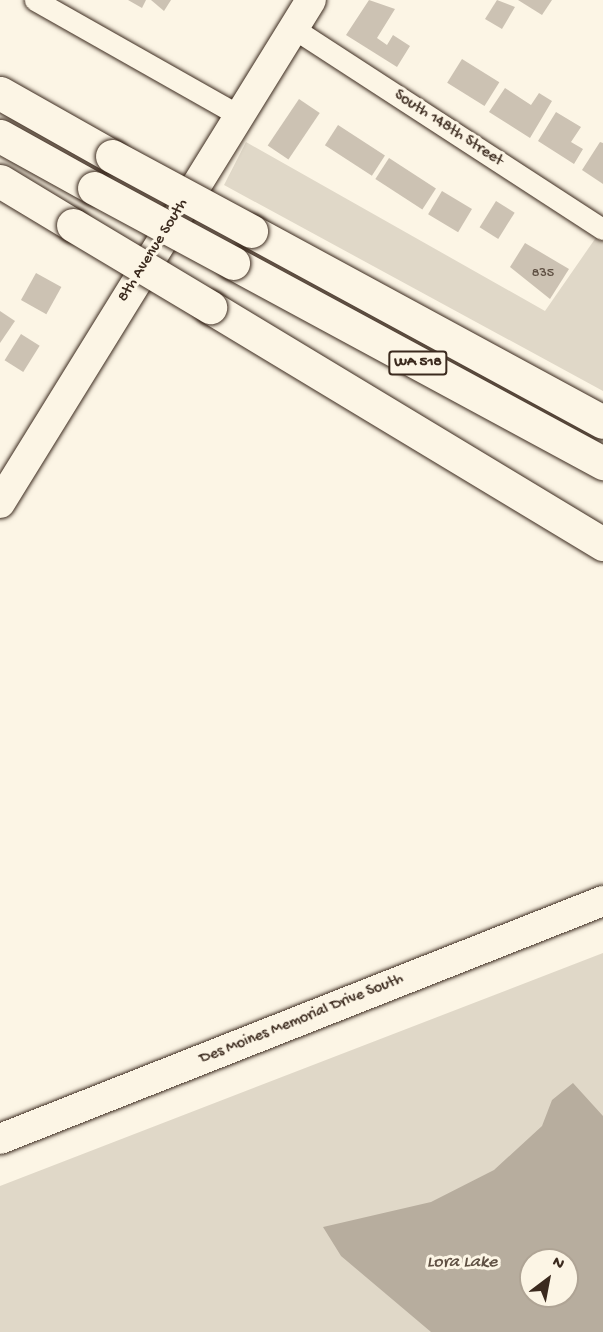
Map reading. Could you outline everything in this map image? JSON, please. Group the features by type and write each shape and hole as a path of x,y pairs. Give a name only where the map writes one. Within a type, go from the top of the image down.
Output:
{"highway":[{"name":"WA 518","path":"0,93 603,422"},
{"name":"WA 518","path":"0,136 603,463"},
{"path":"0,181 603,544"}],"main road":[{"name":"8th Avenue South","path":"0,503 310,0"},
{"name":"Des Moines Memorial Drive South","path":"0,1139 603,901"}],"street":[{"path":"35,0 238,115"},
{"name":"South 148th Street","path":"293,28 603,229"}],"shaded area":[{"path":"246,142 545,311 597,236 603,240 603,391 224,185"},
{"path":"603,953 603,1332 0,1332 0,1186"}],"water":[{"name":"Lora Lake","path":"573,1083 603,1116 603,1332 431,1332 341,1256 323,1227 431,1202 494,1170 542,1126 552,1100"}],"building":[{"path":"128,0 146,0 142,8"},
{"path":"151,0 171,0 164,11"},
{"path":"369,0 395,9 377,38 387,45 393,35 410,46 397,67 346,35"},
{"path":"497,0 515,7 502,29 485,19"},
{"path":"518,0 552,0 542,15"},
{"path":"462,59 499,82 484,106 447,83"},
{"path":"505,88 531,105 539,93 552,101 530,138 489,112"},
{"path":"299,99 320,113 288,159 268,145"},
{"path":"556,112 581,127 571,142 583,149 574,164 538,141"},
{"path":"338,125 385,155 372,176 325,145"},
{"path":"600,142 603,143 603,184 582,170"},
{"path":"389,158 436,188 422,209 375,179"},
{"path":"442,191 472,209 458,232 428,214"},
{"path":"496,201 515,213 498,239 480,227"},
{"path":"525,243 569,269 550,299 510,267"},
{"path":"36,273 61,287 46,314 21,300"},
{"path":"0,311 15,321 0,343"},
{"path":"21,334 40,346 23,372 5,360"}]}
